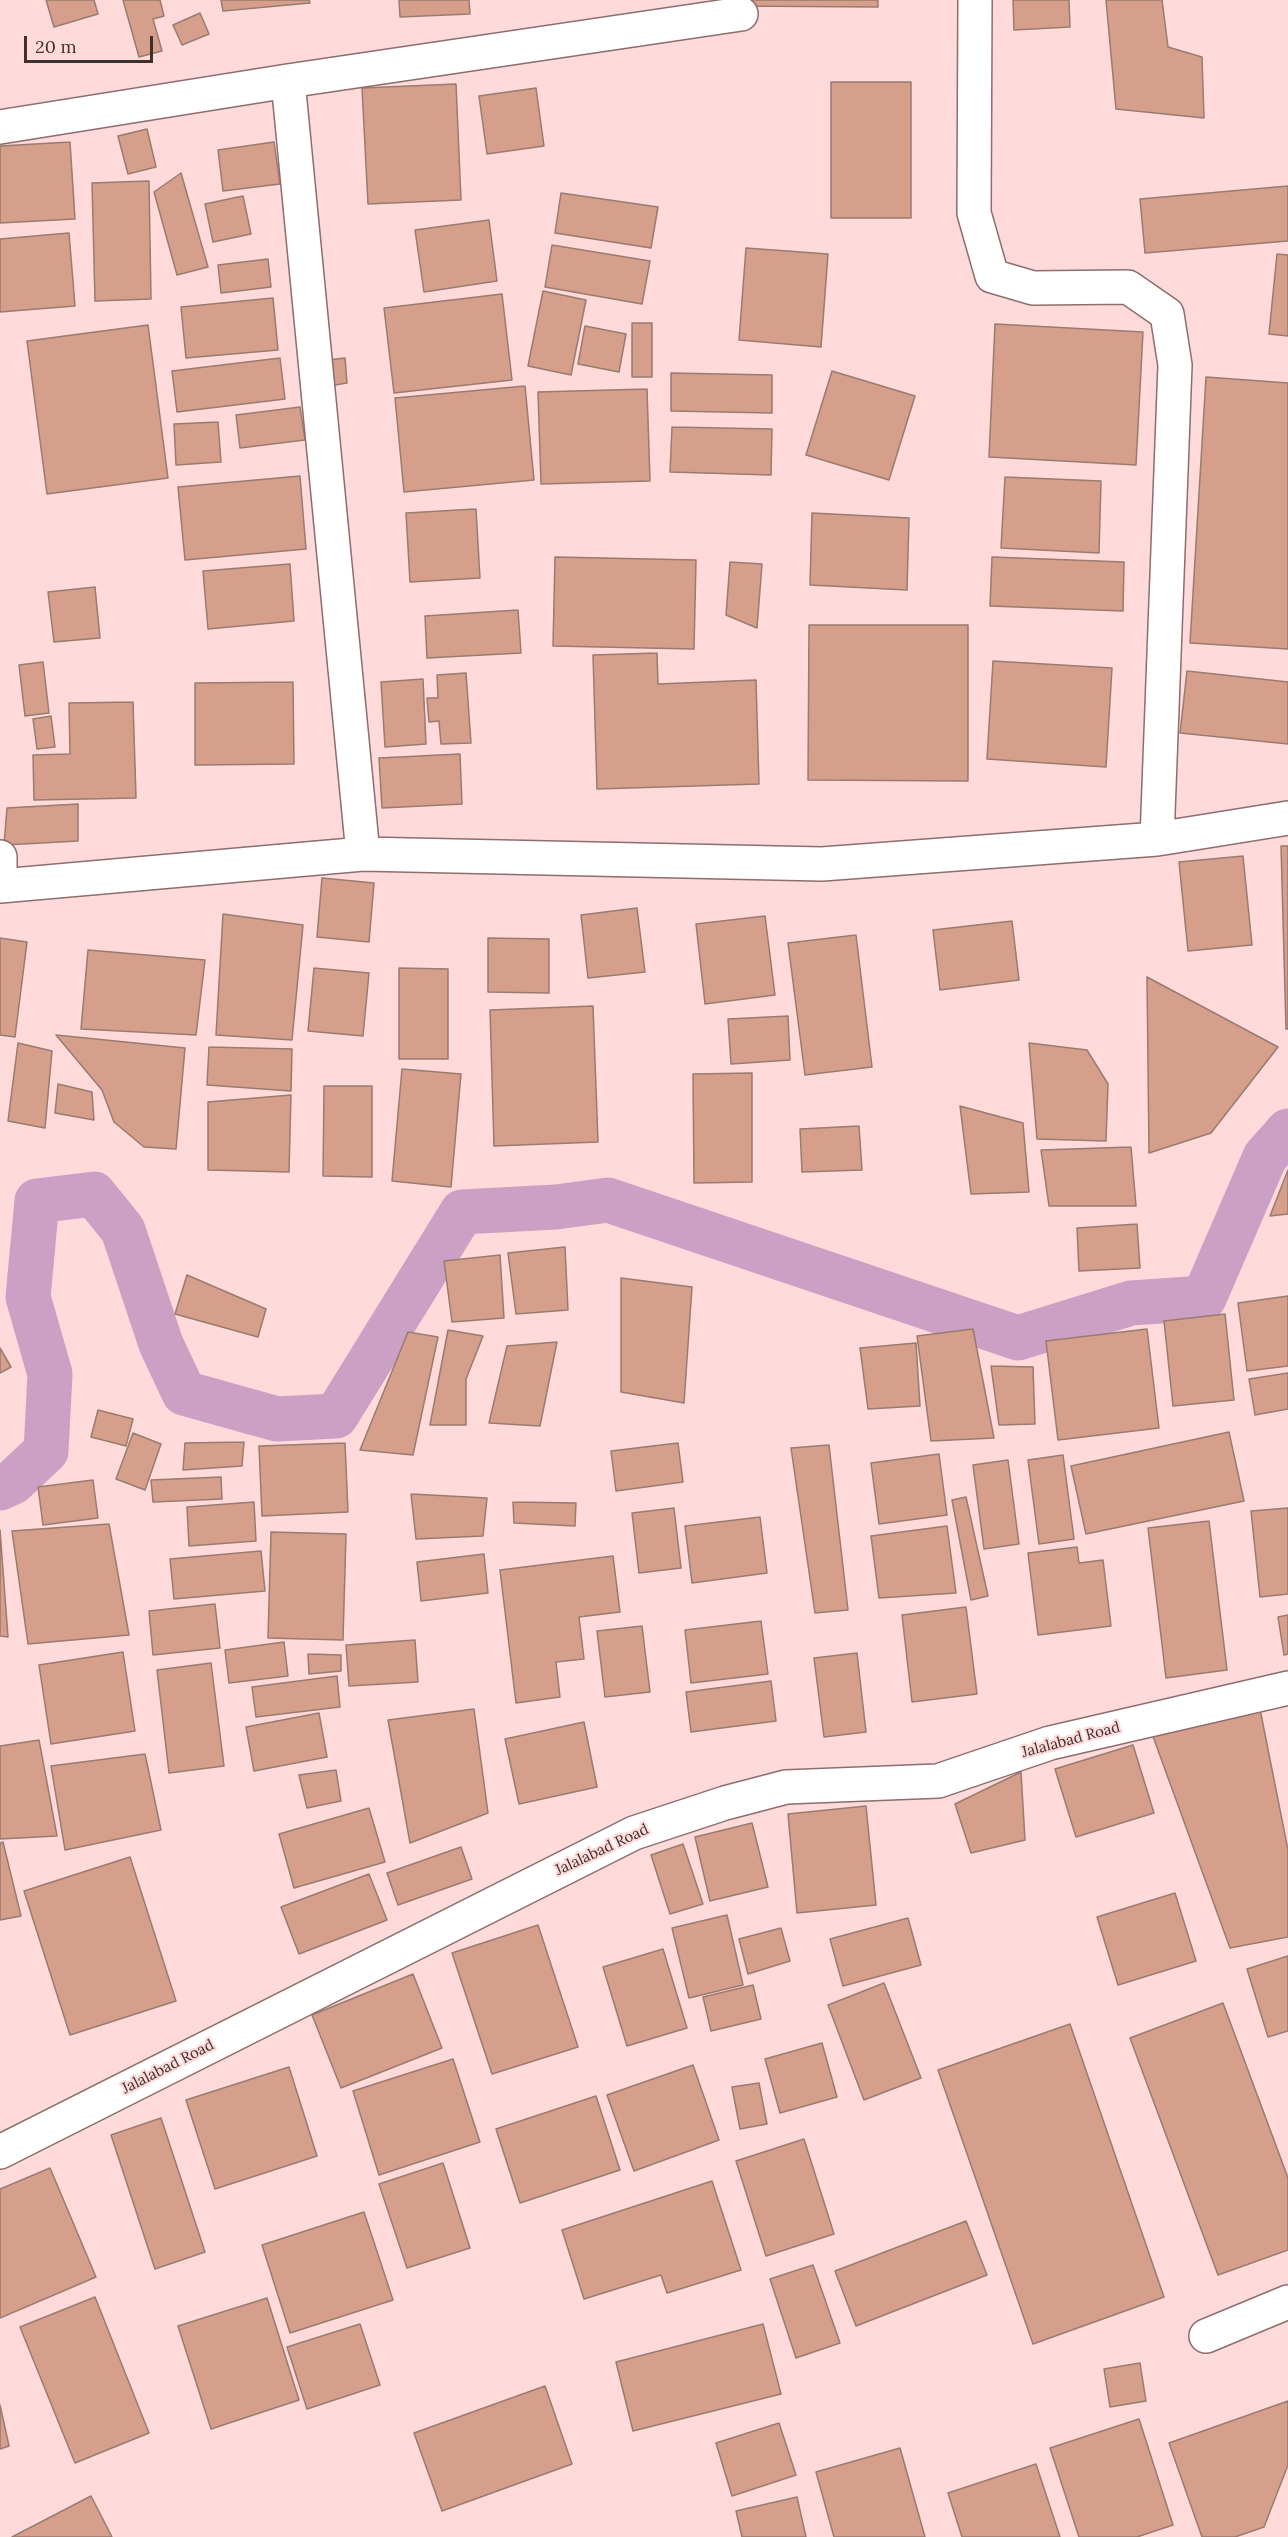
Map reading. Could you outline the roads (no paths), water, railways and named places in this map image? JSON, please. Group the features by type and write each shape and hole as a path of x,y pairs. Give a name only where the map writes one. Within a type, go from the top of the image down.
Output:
{"street":[{"path":"975,0 974,213 992,276 1033,288 1128,287 1167,314 1175,365 1157,839"},
{"path":"0,127 288,81 741,14"},
{"path":"288,81 363,854"},
{"path":"0,857 0,886 363,854 822,864 1157,839 1288,818"},
{"name":"Jalalabad Road","path":"0,2151 634,1833 725,1803 786,1787 938,1781 1050,1743 1288,1688"},
{"path":"1206,2336 1288,2302"}],"waterway":[{"path":"0,1488 13,1482 46,1451 50,1374 28,1297 37,1201 94,1194 123,1230 161,1344 184,1393 277,1419 336,1416 462,1212 556,1207 608,1200 1018,1338 1131,1303 1204,1298 1265,1157 1288,1131"}]}
